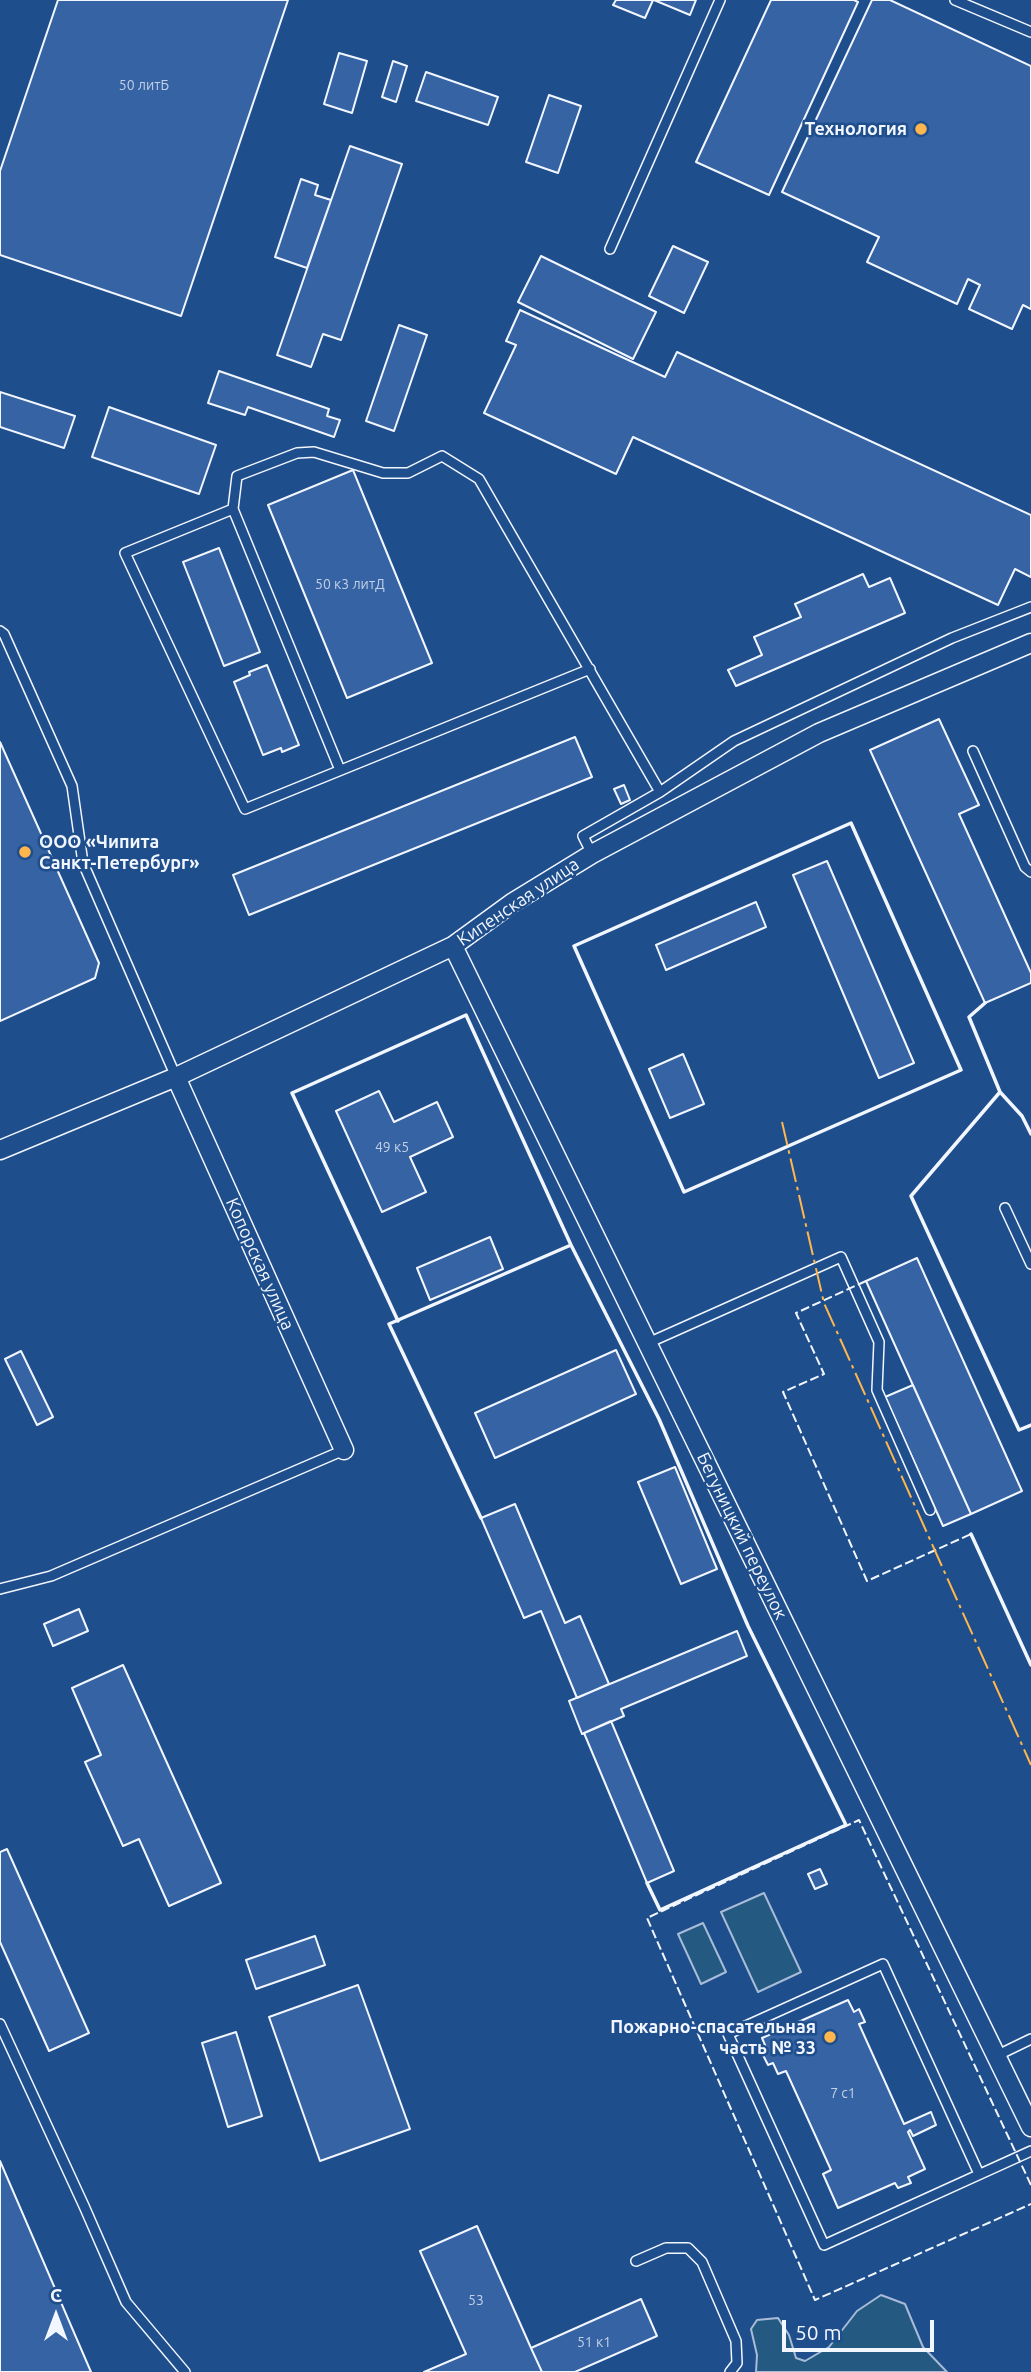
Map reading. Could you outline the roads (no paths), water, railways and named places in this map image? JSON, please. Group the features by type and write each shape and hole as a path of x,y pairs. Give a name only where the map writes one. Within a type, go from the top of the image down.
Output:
{"street":[{"name":"Кипенская улица","path":"0,1150 176,1077 453,946 512,903 592,854 819,733 1031,643"},
{"name":"Бегуницкий переулок","path":"453,946 1031,2127"},
{"name":"Копорская улица","path":"176,1077 344,1450"}],"lane":[{"path":"610,248 720,0"},
{"path":"955,0 1031,32"},
{"path":"340,770 233,509 237,476 297,453 314,452 383,473 408,473 442,456 479,479 660,792"},
{"path":"233,509 125,553 245,809 590,668"},
{"path":"592,854 583,836 660,792 734,741 952,638 1031,607"},
{"path":"0,631 4,634 72,786 83,863 176,1077"},
{"path":"973,751 1025,867 1031,872"},
{"path":"1005,1208 1031,1264"},
{"path":"648,1343 841,1257 878,1342 877,1390 930,1510"},
{"path":"0,1589 51,1576 344,1450"},
{"path":"979,2174 883,1964 728,2034 824,2245 1031,2151"},
{"path":"0,2024 125,2302 185,2372"},
{"path":"998,2055 1031,2039"},
{"path":"636,2261 666,2248 688,2248 702,2262 736,2341 737,2363 730,2372"}],"place":[{"name":"Технология","path":"921,129"},
{"name":"ООО «Чипита Санкт-Петербург»","path":"25,852"},
{"name":"Пожарно-спасательная часть № 33","path":"830,2037"}]}
